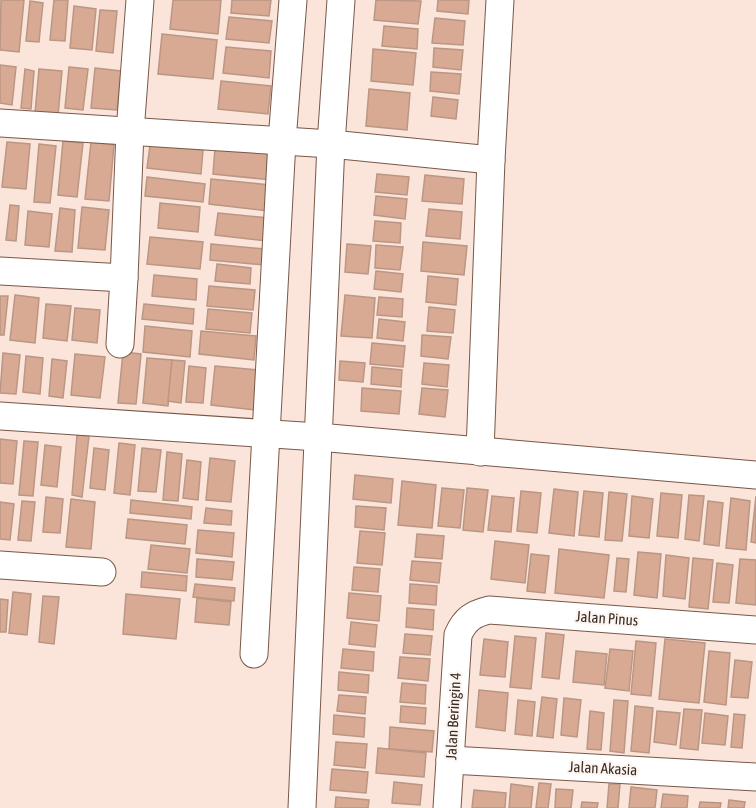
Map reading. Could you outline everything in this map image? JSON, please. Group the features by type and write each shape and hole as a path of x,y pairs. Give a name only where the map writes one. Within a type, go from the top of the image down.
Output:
{"street":[{"path":"120,344 130,132 140,0"},
{"path":"254,654 282,141 293,0"},
{"path":"302,808 331,144 341,0"},
{"path":"480,452 491,160 500,0"},
{"path":"0,123 331,144 491,160"},
{"path":"0,271 124,278"},
{"path":"0,416 318,437 756,476"},
{"path":"0,565 102,572"},
{"name":"Jalan Pinus","path":"463,624 471,616 489,610 756,630"},
{"name":"Jalan Beringin 4","path":"447,808 458,635 463,624"},
{"name":"Jalan Akasia","path":"450,760 756,777"}],"building":[{"path":"1,0 24,0 19,52 0,50"},
{"path":"54,0 68,0 65,41 50,40"},
{"path":"173,0 221,0 218,34 170,29"},
{"path":"232,0 271,0 269,16 231,13"},
{"path":"376,0 421,1 418,24 374,20"},
{"path":"438,0 469,0 468,14 437,11"},
{"path":"30,1 43,3 39,42 26,41"},
{"path":"74,6 96,9 92,50 70,48"},
{"path":"100,10 117,11 113,53 96,51"},
{"path":"229,17 272,21 269,43 226,39"},
{"path":"435,18 465,21 463,45 432,43"},
{"path":"384,26 418,29 417,49 382,46"},
{"path":"162,34 217,40 213,79 158,74"},
{"path":"226,47 271,51 269,78 223,73"},
{"path":"434,48 463,50 461,70 433,67"},
{"path":"373,49 416,53 413,85 371,81"},
{"path":"0,65 16,67 12,105 0,103"},
{"path":"69,67 88,69 83,110 65,108"},
{"path":"95,68 121,71 117,110 91,108"},
{"path":"25,69 34,71 31,109 21,108"},
{"path":"39,69 62,71 58,116 35,113"},
{"path":"431,72 461,74 459,94 430,91"},
{"path":"221,81 271,86 268,114 218,109"},
{"path":"369,89 410,93 407,130 366,126"},
{"path":"433,97 458,100 456,119 431,116"},
{"path":"63,141 83,143 77,197 58,195"},
{"path":"7,142 30,144 26,189 2,187"},
{"path":"91,142 114,145 109,201 85,199"},
{"path":"39,144 56,146 50,203 34,202"},
{"path":"150,145 203,150 201,174 147,168"},
{"path":"215,148 274,154 272,180 213,174"},
{"path":"377,174 409,177 407,195 375,192"},
{"path":"425,175 464,179 462,204 422,201"},
{"path":"147,177 205,184 203,202 145,196"},
{"path":"211,179 270,185 268,211 209,204"},
{"path":"376,196 407,199 405,219 374,215"},
{"path":"160,203 200,207 198,232 158,228"},
{"path":"10,205 19,206 16,241 6,240"},
{"path":"82,207 109,210 105,250 78,248"},
{"path":"60,208 75,210 72,252 55,251"},
{"path":"429,209 462,212 460,239 426,236"},
{"path":"28,211 52,214 49,247 25,245"},
{"path":"218,213 269,218 267,241 215,235"},
{"path":"375,221 401,223 400,243 373,241"},
{"path":"150,237 203,242 200,269 147,264"},
{"path":"423,242 467,246 464,275 421,271"},
{"path":"211,244 265,249 264,265 210,260"},
{"path":"347,244 371,246 368,274 345,272"},
{"path":"376,245 403,247 400,270 375,268"},
{"path":"217,264 251,268 250,284 215,281"},
{"path":"376,271 403,274 401,292 374,289"},
{"path":"154,275 197,279 196,300 152,296"},
{"path":"428,276 458,279 456,305 426,302"},
{"path":"209,286 255,290 253,310 207,306"},
{"path":"15,295 39,298 35,343 10,340"},
{"path":"345,295 375,298 372,338 341,336"},
{"path":"0,296 8,296 4,335 0,335"},
{"path":"379,297 403,299 402,317 377,315"},
{"path":"46,304 71,306 67,341 43,338"},
{"path":"144,304 194,309 193,324 142,319"},
{"path":"429,307 455,310 453,333 427,331"},
{"path":"75,308 100,310 97,343 72,340"},
{"path":"208,309 252,313 250,333 206,329"},
{"path":"379,319 405,322 403,341 377,338"},
{"path":"145,326 192,331 190,357 143,352"},
{"path":"201,331 256,336 254,360 199,354"},
{"path":"422,335 451,337 448,359 421,356"},
{"path":"372,343 405,346 403,367 370,364"},
{"path":"123,352 141,354 136,404 118,403"},
{"path":"3,353 20,355 16,394 0,393"},
{"path":"75,354 105,357 100,398 71,395"},
{"path":"26,356 43,358 40,394 23,392"},
{"path":"147,358 172,360 168,406 143,403"},
{"path":"52,359 67,361 63,398 49,396"},
{"path":"172,360 185,361 181,403 168,401"},
{"path":"340,361 365,363 363,382 339,380"},
{"path":"424,363 449,365 447,387 422,384"},
{"path":"189,366 206,368 203,403 186,402"},
{"path":"215,366 258,370 255,410 211,405"},
{"path":"372,367 402,370 401,387 371,384"},
{"path":"362,388 401,391 399,414 361,411"},
{"path":"422,388 448,390 445,417 419,414"},
{"path":"77,435 89,436 82,497 72,495"},
{"path":"0,439 17,441 13,484 0,483"},
{"path":"24,441 38,442 33,496 19,495"},
{"path":"119,443 135,445 130,495 114,493"},
{"path":"45,445 61,447 57,487 41,485"},
{"path":"94,448 109,450 105,490 90,488"},
{"path":"142,448 161,450 156,492 138,491"},
{"path":"167,452 182,454 178,501 163,500"},
{"path":"210,458 235,461 231,502 206,500"},
{"path":"187,460 201,462 198,500 183,498"},
{"path":"355,475 393,479 391,503 353,499"},
{"path":"402,481 436,485 432,528 398,525"},
{"path":"442,488 464,490 460,528 438,526"},
{"path":"467,488 488,490 483,532 463,530"},
{"path":"554,489 578,492 574,536 549,533"},
{"path":"521,491 541,493 537,533 517,531"},
{"path":"584,491 603,493 599,537 579,535"},
{"path":"609,492 627,494 622,541 605,540"},
{"path":"661,493 682,495 678,538 657,536"},
{"path":"689,495 704,496 699,541 685,539"},
{"path":"492,496 514,498 511,532 488,530"},
{"path":"632,496 653,499 649,538 629,536"},
{"path":"756,496 756,543 751,542"},
{"path":"46,497 63,499 60,533 43,532"},
{"path":"731,498 750,501 746,550 726,548"},
{"path":"71,499 95,502 91,549 66,547"},
{"path":"131,500 192,507 191,519 130,513"},
{"path":"22,501 35,502 31,541 18,540"},
{"path":"708,501 723,503 719,546 704,544"},
{"path":"0,502 14,504 10,540 0,539"},
{"path":"356,506 386,508 384,530 355,527"},
{"path":"206,508 232,511 231,525 204,523"},
{"path":"128,519 187,525 185,544 126,538"},
{"path":"198,530 234,533 232,557 196,553"},
{"path":"360,531 385,533 382,565 357,563"},
{"path":"417,534 444,536 442,559 415,557"},
{"path":"495,541 529,545 525,583 491,579"},
{"path":"151,545 190,549 187,573 148,569"},
{"path":"559,549 609,555 604,598 555,593"},
{"path":"638,552 661,554 657,598 634,595"},
{"path":"531,554 549,556 545,593 527,591"},
{"path":"666,555 689,558 685,599 663,596"},
{"path":"617,558 629,559 626,592 614,591"},
{"path":"693,558 713,560 708,609 689,607"},
{"path":"197,559 234,562 232,580 196,577"},
{"path":"740,559 756,560 756,605 736,603"},
{"path":"412,561 441,563 439,583 410,580"},
{"path":"717,563 733,565 729,603 713,602"},
{"path":"354,567 380,569 378,592 352,590"},
{"path":"142,572 187,576 186,591 141,587"},
{"path":"195,584 235,588 234,601 193,597"},
{"path":"410,584 437,586 436,605 409,603"},
{"path":"13,592 31,594 27,635 9,633"},
{"path":"349,593 381,596 379,621 347,618"},
{"path":"126,594 180,599 176,639 123,634"},
{"path":"43,596 59,597 54,644 39,642"},
{"path":"197,598 231,602 229,625 195,622"},
{"path":"0,599 8,600 6,632 0,632"},
{"path":"407,608 434,610 433,630 406,627"},
{"path":"351,622 377,625 375,647 349,644"},
{"path":"546,633 564,635 559,679 542,677"},
{"path":"405,634 432,636 430,655 403,653"},
{"path":"515,636 536,638 531,689 510,687"},
{"path":"484,639 508,642 505,677 480,675"},
{"path":"665,639 705,643 699,703 659,699"},
{"path":"636,641 656,643 651,696 631,694"},
{"path":"343,649 374,652 373,671 341,668"},
{"path":"610,649 633,651 629,691 605,688"},
{"path":"576,651 607,654 604,685 573,682"},
{"path":"709,651 730,653 726,705 704,702"},
{"path":"400,657 430,659 428,681 398,678"},
{"path":"735,660 752,662 748,698 731,697"},
{"path":"339,672 369,675 368,693 338,690"},
{"path":"402,683 426,685 425,704 400,702"},
{"path":"479,690 508,693 505,731 476,727"},
{"path":"339,695 366,697 365,714 337,711"},
{"path":"542,697 557,699 553,738 537,736"},
{"path":"564,698 581,700 577,737 561,735"},
{"path":"518,700 535,702 532,736 515,734"},
{"path":"614,700 628,701 624,753 610,751"},
{"path":"401,706 426,708 425,724 400,722"},
{"path":"635,706 653,708 649,753 631,751"},
{"path":"684,709 702,710 698,750 680,748"},
{"path":"590,711 604,713 601,750 587,749"},
{"path":"657,711 680,713 676,745 654,742"},
{"path":"705,713 728,716 725,745 702,743"},
{"path":"734,714 745,715 742,748 731,747"},
{"path":"334,715 365,718 364,737 333,734"},
{"path":"390,727 434,731 432,752 389,749"},
{"path":"336,742 367,744 365,768 334,765"},
{"path":"378,748 426,753 424,777 376,773"},
{"path":"332,769 368,772 366,793 330,790"},
{"path":"394,782 422,785 420,805 392,803"},
{"path":"539,783 551,784 548,808 536,808"},
{"path":"511,784 533,787 531,808 509,808"},
{"path":"609,784 620,784 618,808 607,808"},
{"path":"631,787 657,790 655,808 629,808"},
{"path":"556,789 573,790 571,808 555,808"},
{"path":"474,790 506,793 505,808 472,808"},
{"path":"663,794 688,796 687,808 661,808"},
{"path":"336,797 369,800 368,808 335,808"},
{"path":"729,800 745,802 744,808 728,808"},
{"path":"582,802 598,803 597,808 581,808"},
{"path":"700,802 721,803 720,808 699,808"}]}
